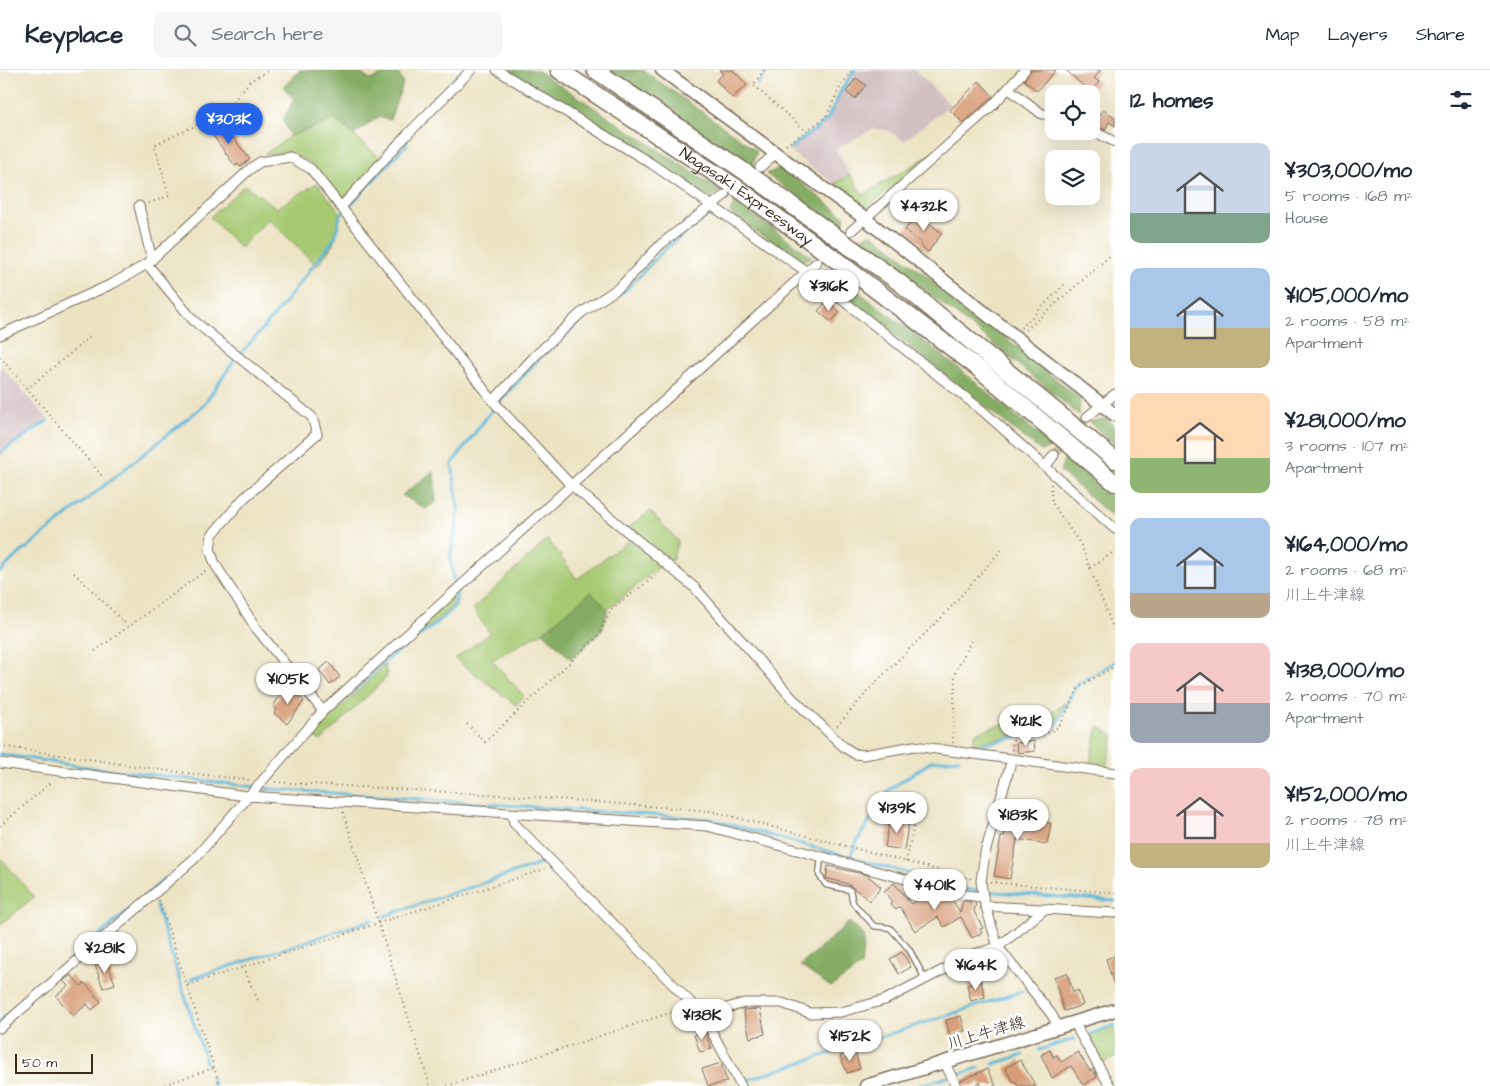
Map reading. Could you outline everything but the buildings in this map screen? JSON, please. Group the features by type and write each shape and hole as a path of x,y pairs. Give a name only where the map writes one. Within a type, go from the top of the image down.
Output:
{"highway":[{"name":"Nagasaki Expressway","path":"558,70 740,190 839,262 978,368 1115,483"},
{"name":"Nagasaki Expressway","path":"595,70 760,182 900,283 1115,460"}],"street":[{"path":"342,206 408,134 471,70"},
{"path":"497,70 652,164 807,272 984,412 1115,529"},
{"path":"662,70 864,218 1115,415"},
{"path":"851,231 942,151 1009,89 1025,70"},
{"path":"1009,89 1042,114 1045,114"},
{"path":"1100,134 1115,142"},
{"path":"760,167 776,153"},
{"path":"0,335 114,284 150,262 260,162 290,157 311,169 349,214 497,404 570,484 695,588 792,698 830,734 855,754 864,755 914,746 1115,774"},
{"path":"497,404 536,355 581,313 620,287 661,244 725,196"},
{"path":"140,206 150,262 193,320 312,417 317,434 243,499 212,535 210,549 215,564 256,628 323,711"},
{"path":"0,1028 195,858 260,780 323,711 570,484 817,262"},
{"path":"1087,417 1104,405 1115,394"},
{"path":"1046,466 1054,456"},
{"path":"1012,759 984,853 981,881 984,902 998,947 1052,1015 1059,1029"},
{"path":"0,763 247,796 707,826 965,895 984,902 1045,909 1115,913"},
{"path":"512,814 514,823 703,1015 740,1086"},
{"path":"703,1015 744,1002 782,1003 810,1013 841,1012 885,1000 974,954 998,947 1045,909"},
{"name":"川上牛津線","path":"866,1086 1059,1029 1115,1010"},
{"path":"1076,1023 1079,1032 1110,1086"},
{"path":"945,1063 956,1086"}],"lane":[{"path":"821,857 818,875 826,885 850,890 853,903 874,926 890,928 909,949 926,980"},
{"path":"1110,1086 1115,1083"}],"path":[{"path":"140,206 169,196 156,144 225,112 250,81 270,70"},
{"path":"764,70 753,84 806,130"},
{"path":"776,153 826,117 840,87 852,70"},
{"path":"1015,336 1029,328 1112,254"},
{"path":"1015,336 1022,325 1067,282"},
{"path":"27,389 91,336"},
{"path":"0,357 102,476"},
{"path":"1055,475 1049,487 1052,503 1081,545 1115,633"},
{"path":"830,734 877,681 943,616 1003,548"},
{"path":"1090,568 1115,551"},
{"path":"95,651 215,564"},
{"path":"467,724 485,742 597,637 612,609 668,566"},
{"path":"74,573 129,627"},
{"path":"952,750 955,673 971,642"},
{"path":"1012,759 1013,740 1045,734 1059,727 1079,687 1115,666"},
{"path":"0,746 169,771 260,780 711,811 856,850"},
{"path":"0,826 64,771"},
{"path":"340,802 430,1086"},
{"path":"906,862 914,825"},
{"path":"188,985 555,865"},
{"path":"155,894 188,985 220,1086"},
{"path":"243,967 259,1003"},
{"path":"447,1086 694,1005"},
{"path":"160,1086 214,1068"}],"shaded area":[{"path":"857,70 915,70 950,105 904,141 887,130 873,129 836,149 850,174 835,184 786,149 826,119"},
{"path":"0,365 48,419 0,451"}],"green space":[{"path":"300,70 356,70 370,80 392,70 397,70 403,83 390,120 378,117 354,135 335,119 290,136 283,120 294,99 283,87"},
{"path":"508,70 537,70 721,191 709,198 636,149"},
{"path":"609,70 643,70 757,151 752,166"},
{"path":"335,119 382,159 342,200 308,161 286,152 264,155 290,136"},
{"path":"933,153 867,208 835,184 850,174 863,195"},
{"path":"781,168 845,217 842,228 766,174"},
{"path":"317,183 340,212 333,245 317,266 269,219 240,248 210,217 245,185 277,208"},
{"path":"735,201 812,257 800,262 730,213"},
{"path":"872,234 988,323 1080,399 1079,415 985,337 857,238"},
{"path":"827,268 941,354 1054,447 1041,451 824,279"},
{"path":"1106,418 1115,427 1115,445 1089,422"},
{"path":"1065,456 1115,501 1115,519 1060,471"},
{"path":"434,471 436,502 425,509 402,495"},
{"path":"650,511 678,541 672,561 629,527"},
{"path":"548,539 577,579 629,540 662,565 608,609 591,593 543,632 492,660 524,696 516,705 455,659 490,633 473,609"},
{"path":"591,592 608,609 602,631 571,659 543,632"},
{"path":"454,595 452,607 433,624 395,650"},
{"path":"385,665 387,677 321,741 311,736"},
{"path":"1066,702 1055,722 1044,729 973,744 975,733 1003,724 1038,722"},
{"path":"1098,726 1114,736 1106,769 1089,766"},
{"path":"0,857 34,897 0,925"},
{"path":"849,922 864,936 861,966 831,987 800,966"},
{"path":"1115,1027 1115,1058 1103,1063 1086,1037"}],"waterway":[{"path":"0,572 13,559 203,406 233,362 274,316 335,238 340,216 407,144 403,130 463,70"},
{"path":"758,84 768,70"},
{"path":"791,148 827,120 842,89 855,70"},
{"path":"455,584 450,558 459,511 452,464 492,410 539,359 584,318 626,290 665,249 710,215"},
{"path":"0,453 47,421"},
{"path":"296,748 325,717 391,656 435,625 455,607 457,593"},
{"path":"970,747 1046,731 1057,724 1077,685 1115,662"},
{"path":"0,754 78,766 272,789 710,819 969,890 1115,901"},
{"path":"850,857 857,841 890,789 932,761 959,759"},
{"path":"384,916 543,863"},
{"path":"36,990 166,878"},
{"path":"156,906 207,1065"},
{"path":"191,979 372,920"},
{"path":"744,1081 1023,991"},
{"path":"0,1021 16,1007"},
{"path":"1087,1035 1115,1025"},
{"path":"1039,1050 1074,1039"},
{"path":"993,1064 1023,1055"},
{"path":"957,1075 979,1068"},
{"path":"211,1077 214,1086"},
{"path":"918,1086 948,1077"}],"tunnel":[{"path":"1054,455 1087,417"}]}
